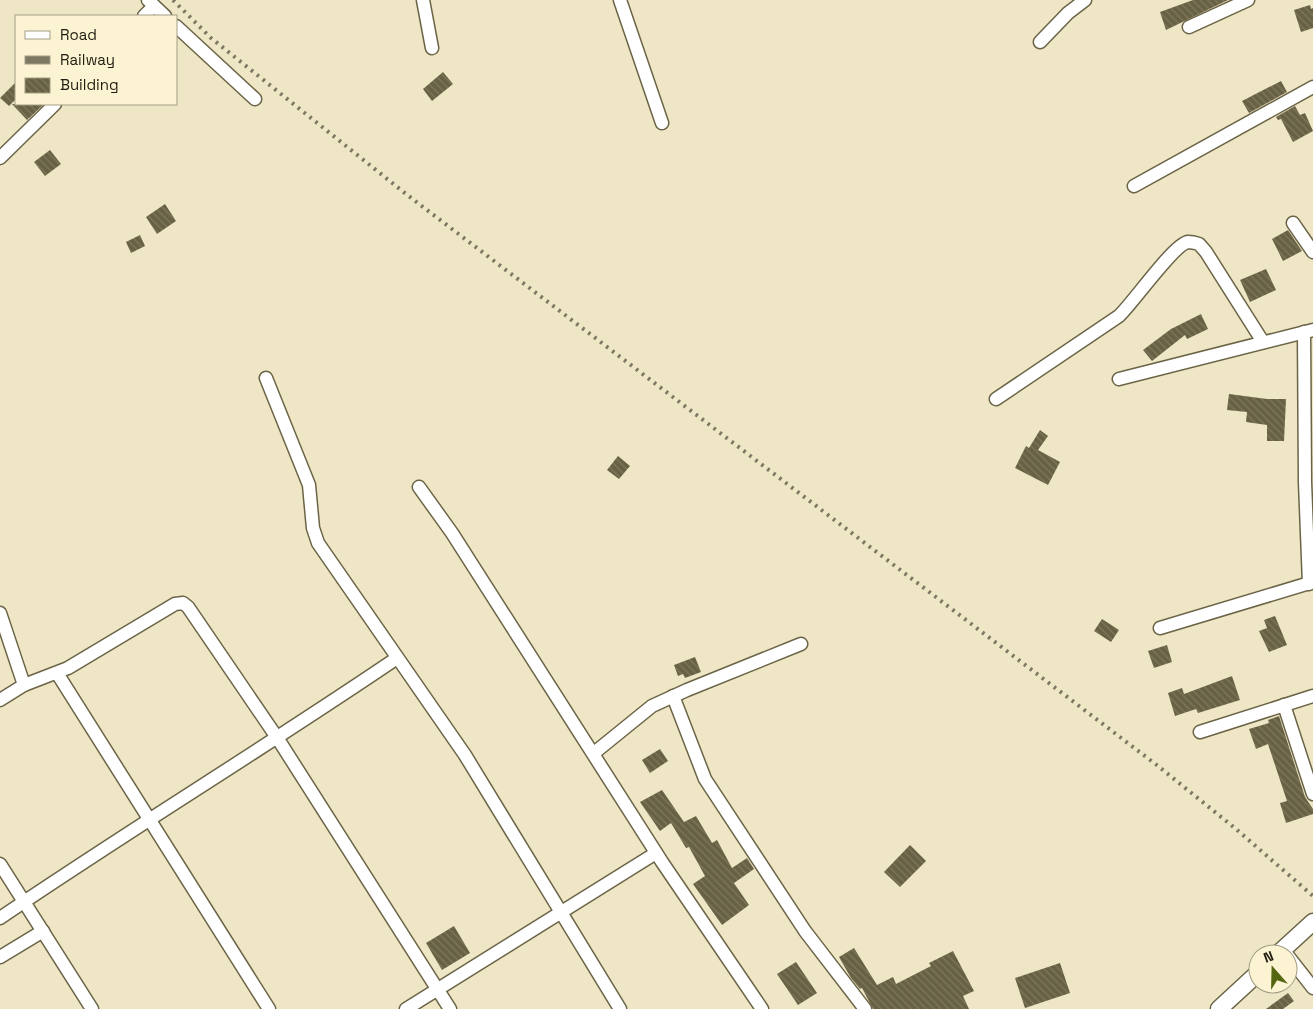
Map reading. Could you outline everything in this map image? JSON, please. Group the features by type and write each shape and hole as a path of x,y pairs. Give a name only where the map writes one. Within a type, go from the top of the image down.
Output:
{"street":[{"path":"422,0 432,48"},
{"path":"620,0 662,123"},
{"path":"1040,42 1068,13 1085,0"},
{"path":"1189,28 1248,0"},
{"path":"145,15 151,3 164,15"},
{"path":"178,28 255,99"},
{"path":"1134,186 1313,87"},
{"path":"0,158 54,105"},
{"path":"1294,223 1313,252"},
{"path":"996,399 1119,316 1135,301 1173,250 1187,242 1199,244 1206,252 1263,342"},
{"path":"1119,380 1308,331 1304,482 1311,583 1160,628"},
{"path":"266,378 309,485 312,528 318,543 465,755 562,911 620,1009"},
{"path":"418,487 452,533 656,853 762,1009"},
{"path":"0,700 24,685 57,673 175,604 183,603 188,607 278,739 450,1009"},
{"path":"0,612 24,685"},
{"path":"594,753 652,706 801,644"},
{"path":"0,918 148,820 278,739 397,658"},
{"path":"57,673 269,1009"},
{"path":"673,696 705,779 805,931 865,1009"},
{"path":"1200,732 1313,696"},
{"path":"1284,705 1313,794"},
{"path":"406,1009 656,853"},
{"path":"0,864 92,1009"},
{"path":"1292,944 1313,922"},
{"path":"0,957 43,930"},
{"path":"1298,970 1313,988"},
{"path":"1219,1009 1248,982"}],"building":[{"path":"1193,0 1228,0 1166,30 1160,12"},
{"path":"1310,5 1311,9 1313,8 1313,28 1301,32 1294,10"},
{"path":"443,72 453,84 432,101 423,89"},
{"path":"1281,81 1287,92 1249,113 1242,101"},
{"path":"15,83 15,100 9,106 0,98"},
{"path":"12,104 43,105 27,120"},
{"path":"1295,106 1300,115 1305,113 1313,131 1293,142 1281,119 1278,120 1276,117"},
{"path":"50,150 61,164 45,176 34,162"},
{"path":"165,204 176,221 157,234 146,217"},
{"path":"1288,230 1302,251 1283,261 1272,239"},
{"path":"140,235 145,246 131,253 126,242"},
{"path":"1266,269 1276,290 1250,302 1240,280"},
{"path":"1201,314 1208,329 1187,339 1185,335 1152,361 1143,350 1171,329"},
{"path":"1229,394 1267,399 1286,399 1284,441 1267,441 1267,425 1246,422 1247,412 1227,410"},
{"path":"1040,430 1048,436 1038,450 1060,462 1048,485 1015,468 1026,446 1029,448"},
{"path":"618,456 630,466 619,479 607,470"},
{"path":"1275,616 1287,645 1269,652 1259,631 1267,628 1264,620"},
{"path":"1102,619 1119,630 1111,642 1094,631"},
{"path":"1167,645 1172,662 1154,668 1148,651"},
{"path":"695,657 701,672 685,678 683,674 678,676 674,665"},
{"path":"1232,676 1240,700 1198,713 1196,709 1175,716 1168,693 1182,688 1184,694"},
{"path":"1279,716 1305,797 1313,809 1313,814 1286,823 1280,803 1287,801 1268,744 1256,749 1249,729 1269,723 1268,720"},
{"path":"660,749 668,761 650,773 642,760"},
{"path":"662,790 684,822 696,816 712,843 717,840 732,868 747,858 754,869 734,883 749,905 722,925 693,884 705,876 689,847 686,848 671,823 660,831 640,802"},
{"path":"910,845 926,861 900,887 884,872"},
{"path":"454,926 470,953 442,970 426,943"},
{"path":"854,948 877,985 893,977 896,984 931,966 929,963 953,951 974,991 963,996 969,1009 873,1009 862,988 860,989 851,978 839,957"},
{"path":"796,962 817,993 798,1005 777,974"},
{"path":"1060,963 1070,993 1025,1008 1015,978"},
{"path":"1287,994 1294,1001 1283,1009 1266,1009"}],"railway":[{"path":"173,0 211,38 406,194 1158,766 1236,829 1313,896"}]}
